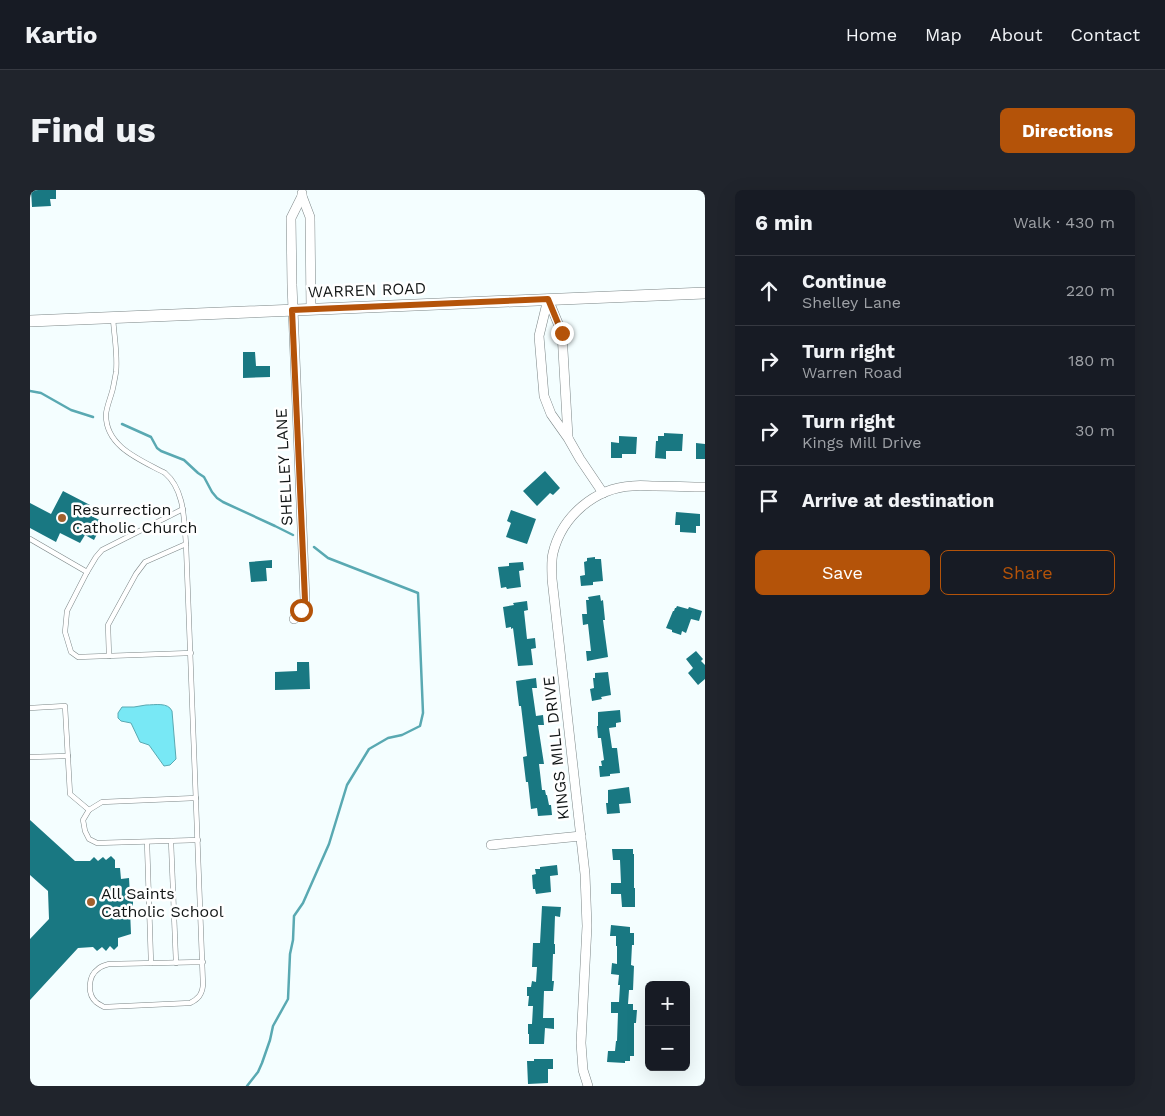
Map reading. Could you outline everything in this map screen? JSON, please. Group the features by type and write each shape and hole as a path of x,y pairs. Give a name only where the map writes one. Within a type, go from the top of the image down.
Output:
{"street":[{"path":"302,193 310,217 311,309"},
{"name":"SHELLEY LANE","path":"294,619 301,610 305,600 292,310 291,218 302,193"},
{"name":"WARREN ROAD","path":"30,321 705,292"},
{"path":"548,299 562,333 568,438"},
{"path":"548,299 539,336 544,396 551,414 603,493"},
{"name":"KINGS MILL DRIVE","path":"588,1086 582,1070 581,1051 587,909 585,874 552,579 553,553 568,521 584,505 603,493 632,486 705,487"},
{"path":"491,845 581,836"}],"lane":[{"path":"114,318 116,369 114,386 107,406 107,426 110,434 124,450 165,473 170,478 180,497 183,509 191,654 204,985 203,991 196,1000 190,1003 104,1006 96,1002 91,993 90,981 93,974 99,967 109,964 202,962"},
{"path":"183,509 102,550 87,572 67,611 66,632 71,652 78,657 191,654"},
{"path":"30,539 87,572"},
{"path":"109,656 108,626 136,574 146,562 186,544"},
{"path":"30,708 66,706 70,794 89,810"},
{"path":"30,758 68,756"},
{"path":"196,798 102,802 89,810 83,820 84,831 89,839 98,843 198,840"},
{"path":"171,841 176,962"},
{"path":"146,842 151,964"}],"water":[{"path":"164,705 168,706 172,711 176,759 170,765 164,766 149,745 140,742 131,723 121,721 118,718 118,713 122,707"}],"building":[{"path":"31,190 56,190 56,199 50,199 51,206 32,207"},
{"path":"243,352 255,352 256,366 270,366 270,377 243,378"},
{"path":"664,433 683,434 682,451 666,451 666,459 655,458 656,441 658,441 658,436 664,436"},
{"path":"619,436 637,437 636,454 622,454 622,458 611,458 611,442 619,443"},
{"path":"696,443 705,444 705,459 696,459"},
{"path":"545,471 560,488 553,495 550,493 537,506 523,491"},
{"name":"Resurrection Catholic Church","path":"63,491 90,505 86,513 103,522 94,540 85,535 80,543 60,533 56,542 30,528 30,503 51,514"},
{"path":"511,510 536,519 527,544 506,537 511,523 507,521"},
{"path":"676,512 700,514 700,526 696,526 696,533 680,532 680,525 675,525"},
{"path":"595,557 595,559 601,559 603,581 593,582 593,585 581,586 580,576 585,575 584,562 587,561 587,558"},
{"path":"272,560 272,568 266,568 267,581 251,582 249,562"},
{"path":"523,562 524,570 519,571 521,587 501,588 498,567 509,566 509,563"},
{"path":"600,595 601,601 603,600 605,620 603,620 608,657 587,661 586,651 591,651 588,624 583,625 582,614 587,614 586,600 589,600 588,597"},
{"path":"527,601 528,610 524,611 527,639 535,638 536,648 531,649 533,665 518,666 513,628 506,628 503,607"},
{"path":"677,606 702,611 699,621 691,619 686,633 682,631 681,635 666,628"},
{"path":"696,651 703,659 701,661 705,665 705,679 698,685 688,673 693,668 686,659"},
{"path":"297,662 309,662 310,689 275,690 275,672 297,671"},
{"path":"608,672 611,695 592,701 590,689 594,688 593,678 595,678 595,673"},
{"path":"536,678 537,688 532,688 536,716 543,715 544,725 538,725 544,764 539,764 542,790 545,790 549,805 551,805 552,815 538,816 537,808 531,809 528,782 526,782 523,757 527,756 516,681"},
{"path":"620,710 621,722 616,723 616,727 609,728 612,748 617,748 620,773 600,777 599,766 602,766 601,761 604,760 601,738 598,738 598,712"},
{"path":"629,787 631,803 619,804 620,813 607,814 608,790"},
{"name":"All Saints Catholic School","path":"30,820 75,861 90,861 94,857 98,861 103,857 106,860 111,856 115,860 115,868 120,868 121,879 129,878 130,895 133,894 133,910 130,910 131,934 118,938 118,946 114,950 110,946 106,951 102,947 97,951 93,947 78,948 30,1000 30,939 49,919 48,891 30,875"},
{"path":"612,849 633,849 635,907 622,907 621,894 611,894 611,883 621,883 620,860 613,860"},
{"path":"557,865 558,875 550,876 551,892 536,894 535,889 533,889 532,875 536,874 535,869"},
{"path":"542,906 561,907 560,917 555,916 553,991 544,991 543,1018 554,1018 554,1029 545,1028 544,1044 529,1044 528,1024 532,1024 533,1006 528,1006 529,996 527,996 527,987 531,987 532,981 536,982 537,967 532,967 533,943 540,943"},
{"path":"611,925 630,927 630,933 634,933 631,965 634,966 633,990 629,990 628,1004 633,1004 633,1010 637,1010 636,1023 634,1023 634,1056 630,1056 630,1061 625,1061 625,1063 607,1062 608,1051 615,1051 617,1041 618,1013 611,1013 611,1002 619,1002 620,985 618,985 619,975 611,974 612,963 617,964 617,946 616,936 610,936"},
{"path":"534,1059 553,1059 553,1069 548,1069 548,1083 528,1084 527,1061 534,1061"}],"waterway":[{"path":"30,391 41,393 71,410 93,417"},
{"path":"122,424 151,437 157,448 161,451 184,460 204,477 212,492 223,502 293,535"},
{"path":"247,1086 258,1072 273,1026 288,999 294,916 303,903 329,844 347,785 369,749 388,738 402,735 420,726 423,713 418,593 328,558 314,547"}],"place":[{"name":"Resurrection Catholic Church","path":"62,518"},
{"name":"All Saints Catholic School","path":"91,902"}],"route":[{"path":"301,610 305,600 292,310 548,299 562,333"}]}
